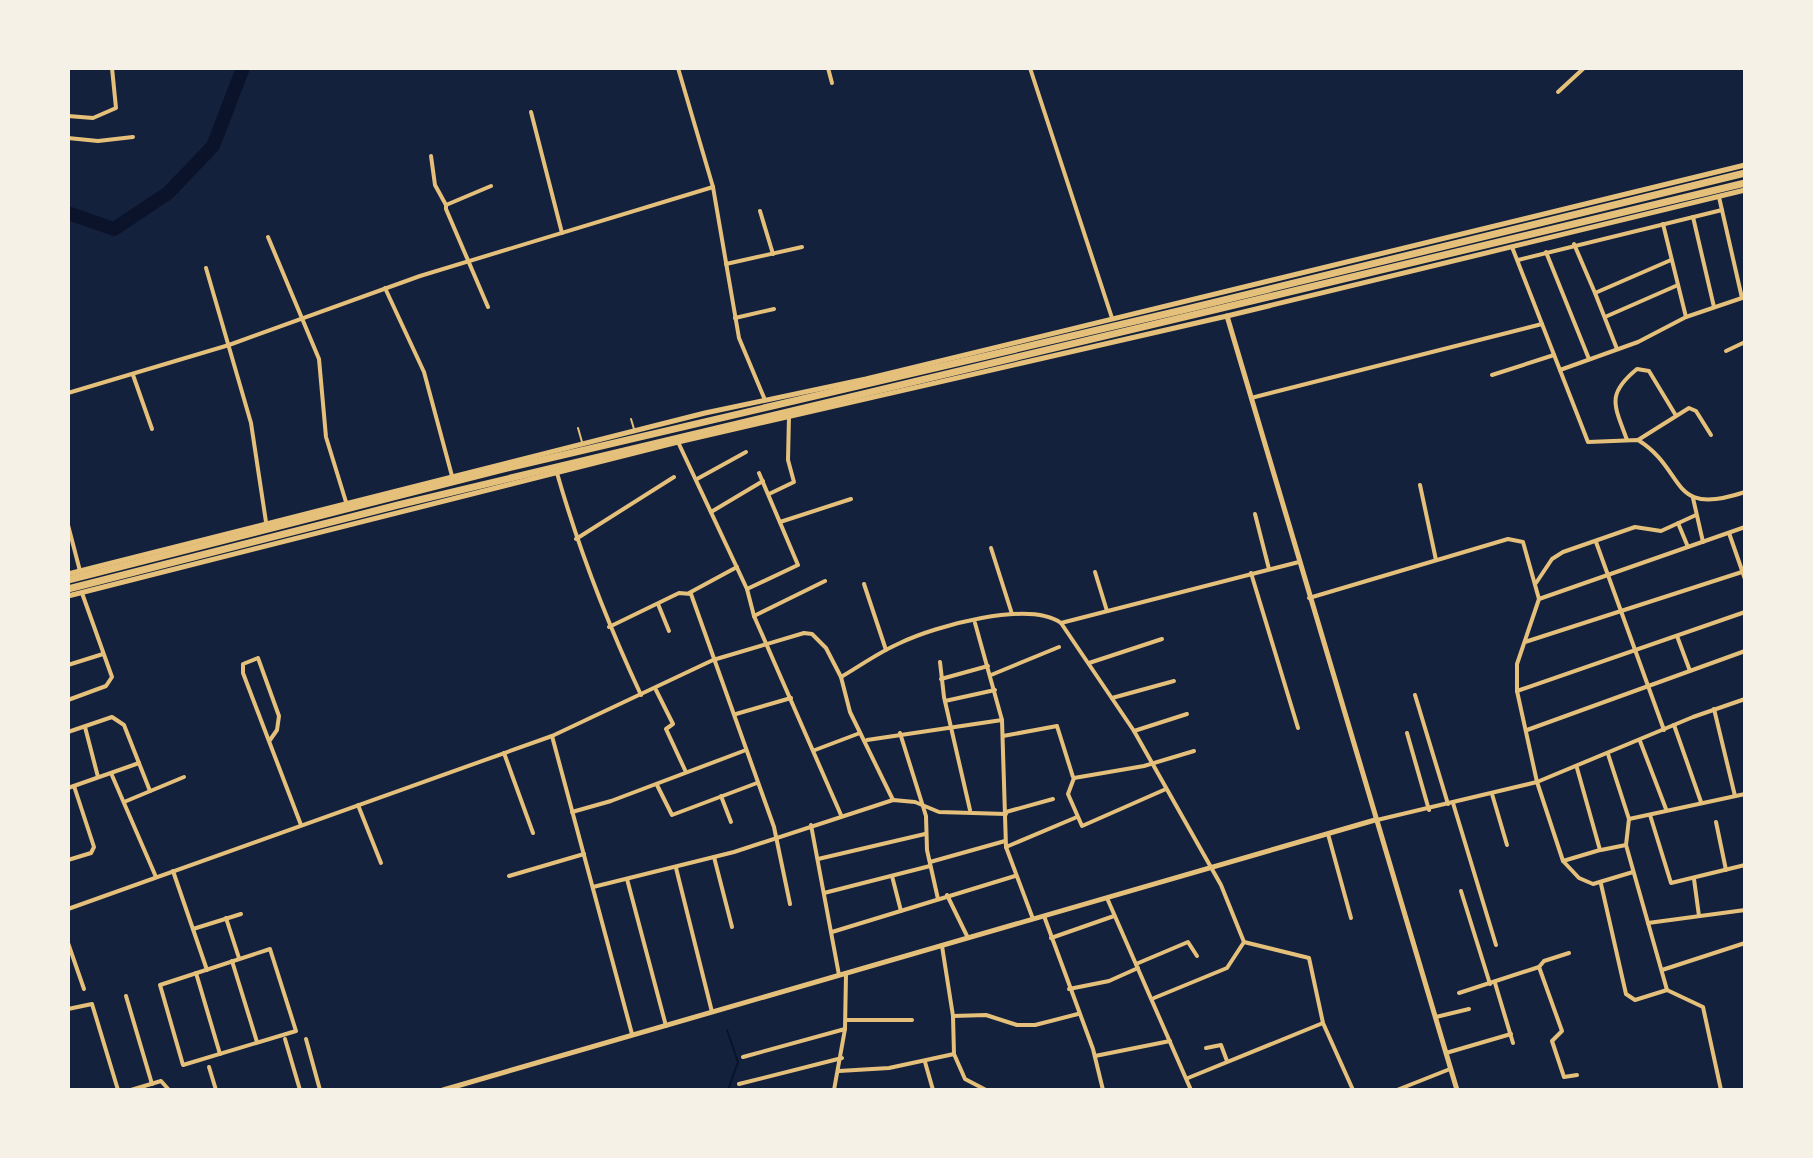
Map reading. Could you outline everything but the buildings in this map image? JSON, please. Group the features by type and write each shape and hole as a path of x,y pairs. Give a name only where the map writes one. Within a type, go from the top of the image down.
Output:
{"highway":[{"path":"423,494 498,467 1508,226 1598,210 1745,173"},
{"path":"68,577 423,494 504,483 1160,328 1600,219 1708,196 1745,183"},
{"path":"1621,204 1623,214"},
{"path":"1598,210 1600,219"},
{"path":"68,589 398,500"}],"street":[{"path":"68,116 93,118 114,110 117,102 112,68"},
{"path":"678,68 713,187 739,338 765,400"},
{"path":"828,68 832,83"},
{"path":"1030,68 1112,318"},
{"path":"1558,92 1584,68"},
{"path":"531,112 562,233"},
{"path":"68,138 98,141 133,137"},
{"path":"431,156 435,185 488,307"},
{"path":"1508,226 1745,165"},
{"path":"446,205 491,186"},
{"path":"68,393 229,345 385,288 713,187"},
{"path":"68,596 504,483 557,473 1160,328 1227,316 1512,246 1527,239 1745,190"},
{"path":"1560,370 1617,349 1686,317 1744,299 1719,197"},
{"path":"1517,260 1722,210"},
{"path":"760,211 773,254"},
{"path":"1693,217 1714,307"},
{"path":"1663,224 1686,317"},
{"path":"268,237 319,359 326,437 346,502"},
{"path":"1574,244 1617,349"},
{"path":"1512,246 1588,442 1638,440 1675,414 1693,408 1711,435"},
{"path":"726,264 802,247"},
{"path":"1546,252 1589,359"},
{"path":"1595,293 1671,260"},
{"path":"206,268 251,423 266,522"},
{"path":"1605,317 1662,295 1678,285"},
{"path":"385,288 424,372 452,476"},
{"path":"68,577 80,571 266,522 498,467 635,430 705,417 1112,318 1186,305"},
{"path":"735,318 774,309"},
{"path":"1227,316 1457,1090"},
{"path":"1251,398 1542,324"},
{"path":"1726,351 1745,342"},
{"path":"1492,375 1554,355"},
{"path":"1627,441 1613,401 1615,392 1637,369 1649,371 1675,414"},
{"path":"133,375 152,429"},
{"path":"769,494 794,482 788,460 789,416"},
{"path":"1638,440 1693,498 1703,542"},
{"path":"678,442 747,589 754,616 841,815"},
{"path":"697,479 746,452"},
{"path":"557,473 576,539 609,627 641,695"},
{"path":"747,589 798,567 759,473"},
{"path":"576,539 674,477"},
{"path":"711,512 763,481"},
{"path":"1420,485 1436,560"},
{"path":"1693,498 1714,502 1745,492"},
{"path":"780,522 851,499"},
{"path":"1255,514 1269,569"},
{"path":"1536,583 1556,555 1635,527 1653,533 1696,515"},
{"path":"1678,523 1688,547"},
{"path":"68,525 80,571"},
{"path":"1539,599 1745,527"},
{"path":"1729,533 1745,579"},
{"path":"1309,598 1515,538 1526,546 1539,599 1517,664 1517,691 1537,782 1563,861 1579,878 1601,884 1633,872"},
{"path":"1596,542 1664,730"},
{"path":"991,548 1012,614"},
{"path":"1061,623 1299,562"},
{"path":"609,627 684,591 689,593 737,567"},
{"path":"1095,572 1107,611"},
{"path":"1525,642 1744,572"},
{"path":"1251,573 1298,728"},
{"path":"754,616 825,581"},
{"path":"864,584 886,650"},
{"path":"68,700 111,683 82,593"},
{"path":"689,593 736,714 777,835 790,904"},
{"path":"658,604 669,631"},
{"path":"1517,691 1745,612"},
{"path":"841,677 886,650 923,633 1012,614 1041,614 1061,623 1134,731 1211,868 1244,942"},
{"path":"975,622 1002,720 1005,844 1033,919"},
{"path":"68,909 552,736 656,690 713,660 804,633 812,634 826,648 841,677 850,712 893,800"},
{"path":"1677,636 1690,671"},
{"path":"1089,663 1162,639"},
{"path":"991,675 1059,647"},
{"path":"1527,730 1745,651"},
{"path":"68,665 103,654"},
{"path":"270,740 277,730 279,716 258,658 242,667 301,826"},
{"path":"940,662 945,701 970,810"},
{"path":"941,679 989,666"},
{"path":"1112,698 1174,681"},
{"path":"656,690 673,724 666,729 685,770"},
{"path":"945,701 995,690"},
{"path":"1415,695 1496,945"},
{"path":"736,714 792,697"},
{"path":"443,1090 1375,820 1429,810 1537,782 1745,699"},
{"path":"1714,709 1735,796"},
{"path":"1134,731 1187,714"},
{"path":"68,732 112,717 118,719 124,725 150,791"},
{"path":"865,740 1002,720"},
{"path":"1674,725 1701,802"},
{"path":"1003,736 1057,726 1074,778 1068,794 1082,826 1166,789"},
{"path":"85,727 98,777"},
{"path":"815,750 860,733"},
{"path":"900,733 923,806 925,834 938,899"},
{"path":"1407,733 1429,810"},
{"path":"552,736 632,1035"},
{"path":"1640,741 1666,811"},
{"path":"572,812 657,785 685,770 746,750"},
{"path":"1074,778 1151,764 1194,751"},
{"path":"504,753 533,833"},
{"path":"1608,754 1629,819 1626,845 1667,990"},
{"path":"68,788 139,763"},
{"path":"1577,768 1600,850"},
{"path":"111,773 156,877"},
{"path":"124,802 184,777"},
{"path":"657,785 672,815 757,783"},
{"path":"68,860 91,853 94,847 74,786"},
{"path":"1492,794 1507,845"},
{"path":"1629,819 1745,794"},
{"path":"721,796 731,822"},
{"path":"593,887 714,857 893,800 939,812 970,810 1006,813 1053,799"},
{"path":"358,805 381,863"},
{"path":"1650,815 1668,880 1673,883 1745,865"},
{"path":"824,893 1005,844 1077,817"},
{"path":"1716,822 1726,870"},
{"path":"811,825 842,974 846,1020 842,1058 834,1090"},
{"path":"818,859 925,834"},
{"path":"1328,834 1351,918"},
{"path":"1563,861 1626,845"},
{"path":"509,876 584,854"},
{"path":"714,857 732,927"},
{"path":"676,868 712,1012"},
{"path":"173,871 207,970"},
{"path":"892,876 901,911"},
{"path":"832,932 1015,876"},
{"path":"627,879 666,1026"},
{"path":"1694,879 1700,917"},
{"path":"1601,884 1626,994 1635,1000 1667,990 1705,1009 1721,1090"},
{"path":"1461,891 1513,1043"},
{"path":"947,895 968,938"},
{"path":"1107,898 1154,998 1191,1090"},
{"path":"1647,924 1745,910"},
{"path":"193,929 241,914"},
{"path":"1044,916 1095,1056 1103,1090"},
{"path":"1051,938 1114,916"},
{"path":"226,918 240,959"},
{"path":"1069,989 1109,981 1188,942 1197,956"},
{"path":"1154,998 1227,968 1244,942"},
{"path":"1244,942 1309,958 1323,1023 1353,1090"},
{"path":"68,943 84,989"},
{"path":"1662,970 1745,943"},
{"path":"942,946 953,1016 954,1054 965,1079 986,1090"},
{"path":"270,949 296,1031 183,1065 160,985 232,961 270,949"},
{"path":"1459,993 1539,967 1544,961 1569,953"},
{"path":"232,961 257,1042"},
{"path":"1539,967 1562,1031 1552,1041 1561,1071 1564,1077 1577,1075"},
{"path":"196,973 220,1054"},
{"path":"126,996 152,1084"},
{"path":"68,1009 92,1004 118,1090"},
{"path":"1436,1017 1469,1009"},
{"path":"953,1016 986,1015 1017,1025 1035,1025 1078,1014"},
{"path":"846,1020 912,1020"},
{"path":"1187,1078 1323,1023"},
{"path":"743,1057 845,1029"},
{"path":"1446,1053 1511,1034"},
{"path":"285,1039 300,1090"},
{"path":"306,1039 320,1090"},
{"path":"1095,1056 1170,1041"},
{"path":"1206,1048 1221,1045 1227,1061"},
{"path":"839,1071 925,1062 954,1054"},
{"path":"739,1084 842,1058"},
{"path":"925,1062 933,1090"},
{"path":"209,1067 216,1090"},
{"path":"1397,1090 1450,1069"},
{"path":"131,1090 165,1082 169,1090"}],"lane":[{"path":"631,419 635,430"},
{"path":"578,428 583,443"}],"waterway":[{"path":"68,213 114,229 168,193 213,146 243,68"},
{"path":"727,1030 738,1062 728,1090"}]}
